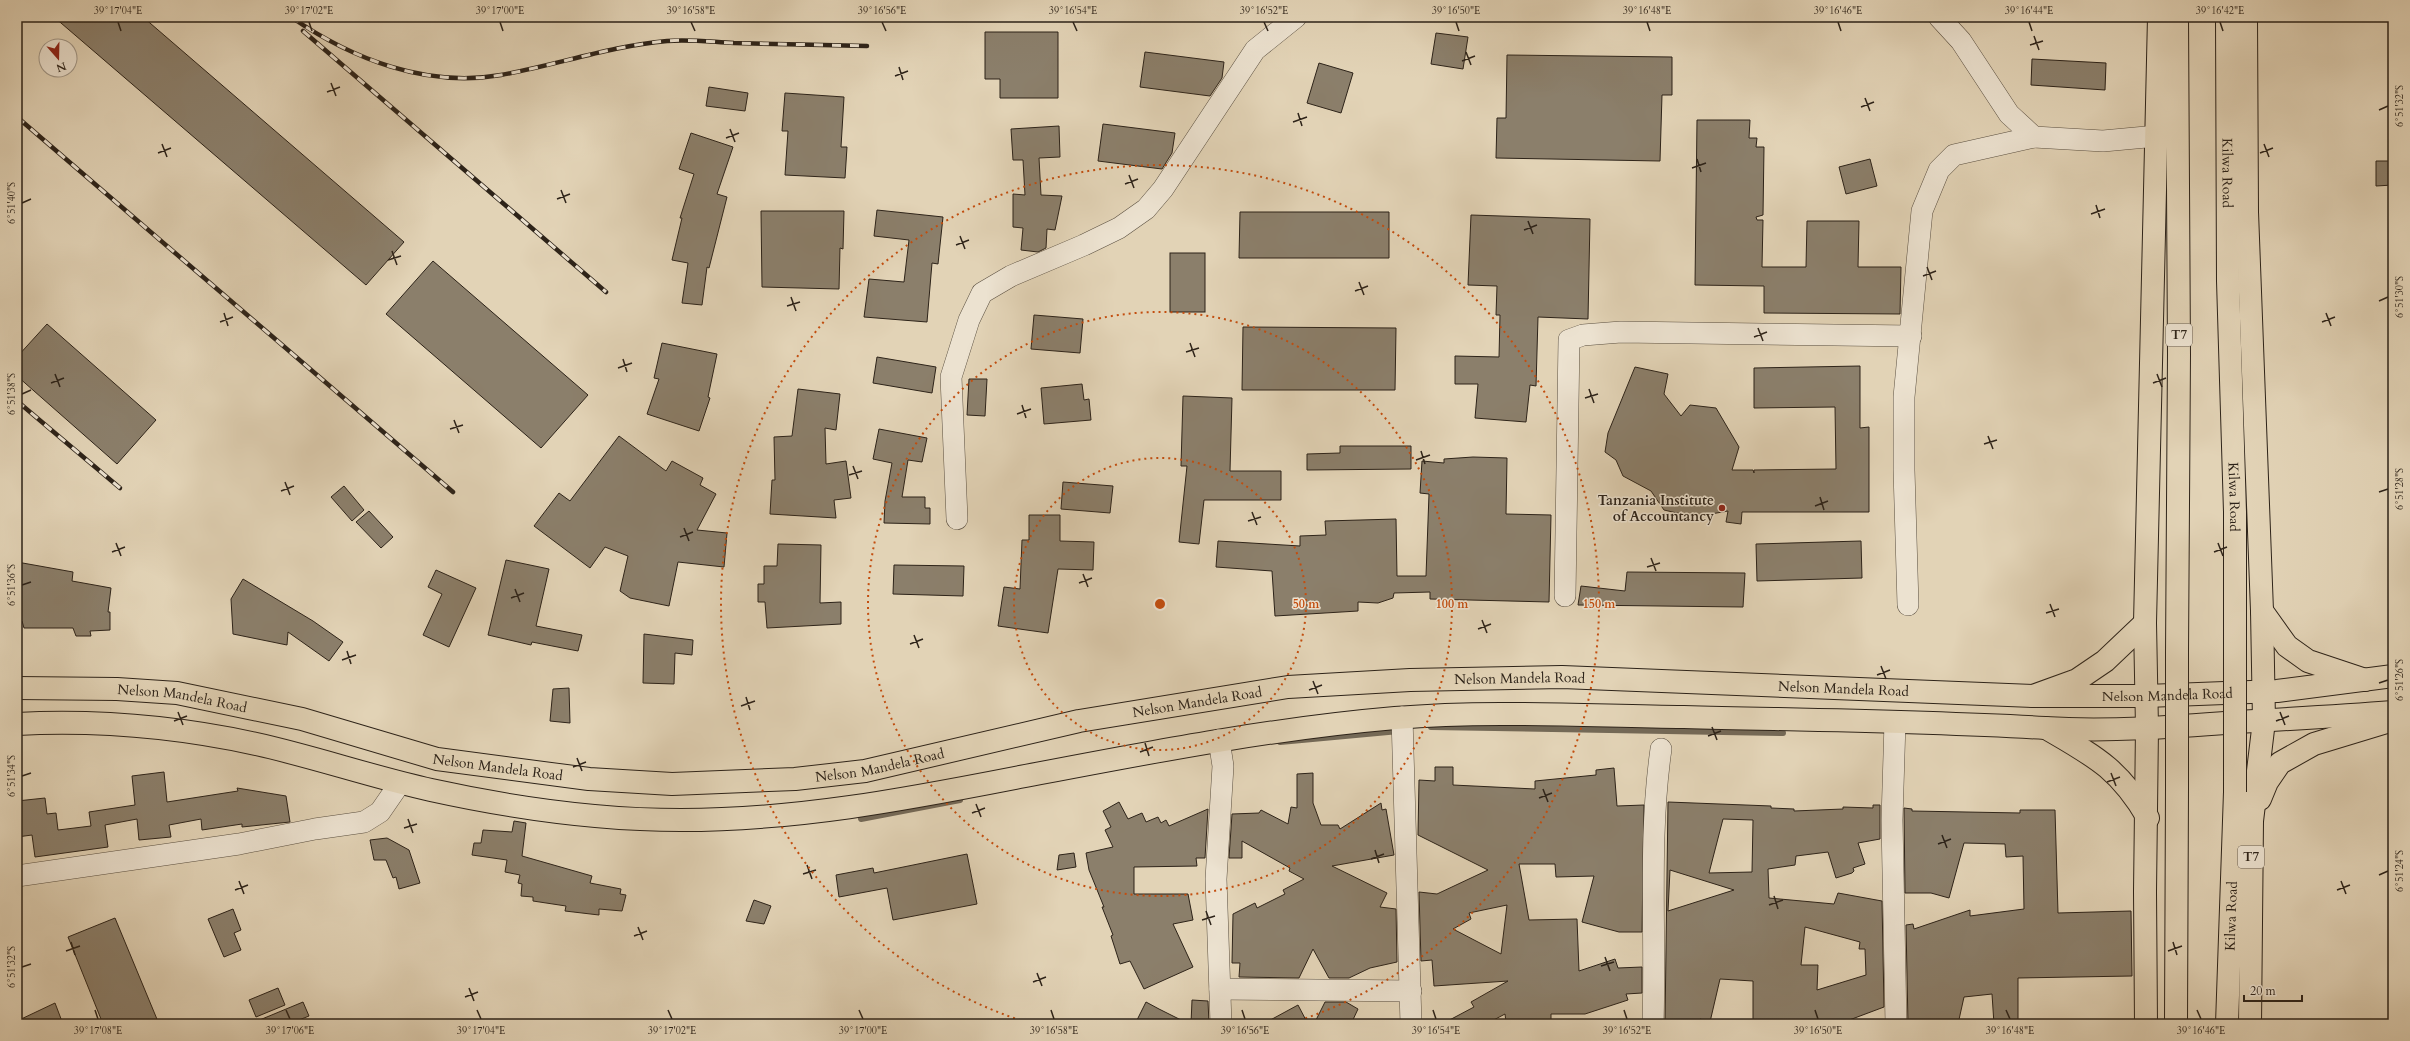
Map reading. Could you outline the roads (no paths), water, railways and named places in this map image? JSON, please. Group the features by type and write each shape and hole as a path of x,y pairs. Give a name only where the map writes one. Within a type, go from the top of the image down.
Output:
{"main road":[{"name":"T7","path":"2146,1024 2145,892 2148,818 2145,623 2159,17"},
{"name":"T7","path":"2176,1024 2179,346 2177,17"},
{"name":"Kilwa Road","path":"2227,17 2228,281 2235,512 2234,792 2228,1024"},
{"name":"T7","path":"2246,17 2247,212 2262,611 2264,721 2252,821 2250,1024"},
{"path":"2262,611 2288,646 2308,661 2365,680"},
{"path":"2033,696 2077,680 2105,661 2145,623"},
{"name":"Nelson Mandela Road","path":"17,688 117,689 177,692 302,719 437,759 589,779 672,784 795,779 865,771 1079,721 1296,687 1410,680 1562,677 2033,696 2146,696 2263,690 2277,691 2393,676"},
{"path":"17,724 68,721 188,732 251,743 400,783 511,807 613,818 682,820 784,816 896,801 1218,740 1308,727 1402,718 1534,714 1895,722 2046,728 2147,728 2393,712"},
{"path":"2252,821 2267,782 2280,763 2314,744 2393,720"},
{"path":"2046,728 2095,756 2119,776 2135,796 2148,818"}],"street":[{"path":"957,519 951,377 969,320 982,293 1011,276 1084,245 1119,228 1146,209 1163,189 1255,50 1296,17"},
{"path":"1939,17 1961,41 2009,114 2034,137"},
{"path":"1908,605 1904,470 1904,404 1922,211 1939,170 1954,155 2034,137 2103,141 2157,136"},
{"path":"1565,596 1569,340 1583,335 1622,332 1911,336"},
{"path":"1402,718 1405,878 1411,991 1411,1024"},
{"path":"1895,722 1892,820 1896,1024"},
{"path":"1218,740 1223,766 1216,880 1221,1024"},
{"path":"1652,1024 1652,924 1655,834 1653,812 1661,748"},
{"path":"17,876 240,844 314,828 364,822 380,812 400,783"},
{"path":"1220,989 1411,991"}],"waterway":[{"path":"1431,727 1783,733"},
{"path":"1280,742 1399,731"},
{"path":"861,819 960,800"}],"railway":[{"path":"291,17 339,46 364,57 391,67 445,77 473,78 501,75 604,51 646,43 675,40 867,46"},
{"path":"303,31 606,292"},
{"path":"17,117 453,492"},
{"path":"17,401 120,488"}],"place":[{"name":"Tanzania Institute of Accountancy","path":"1722,508"}]}
